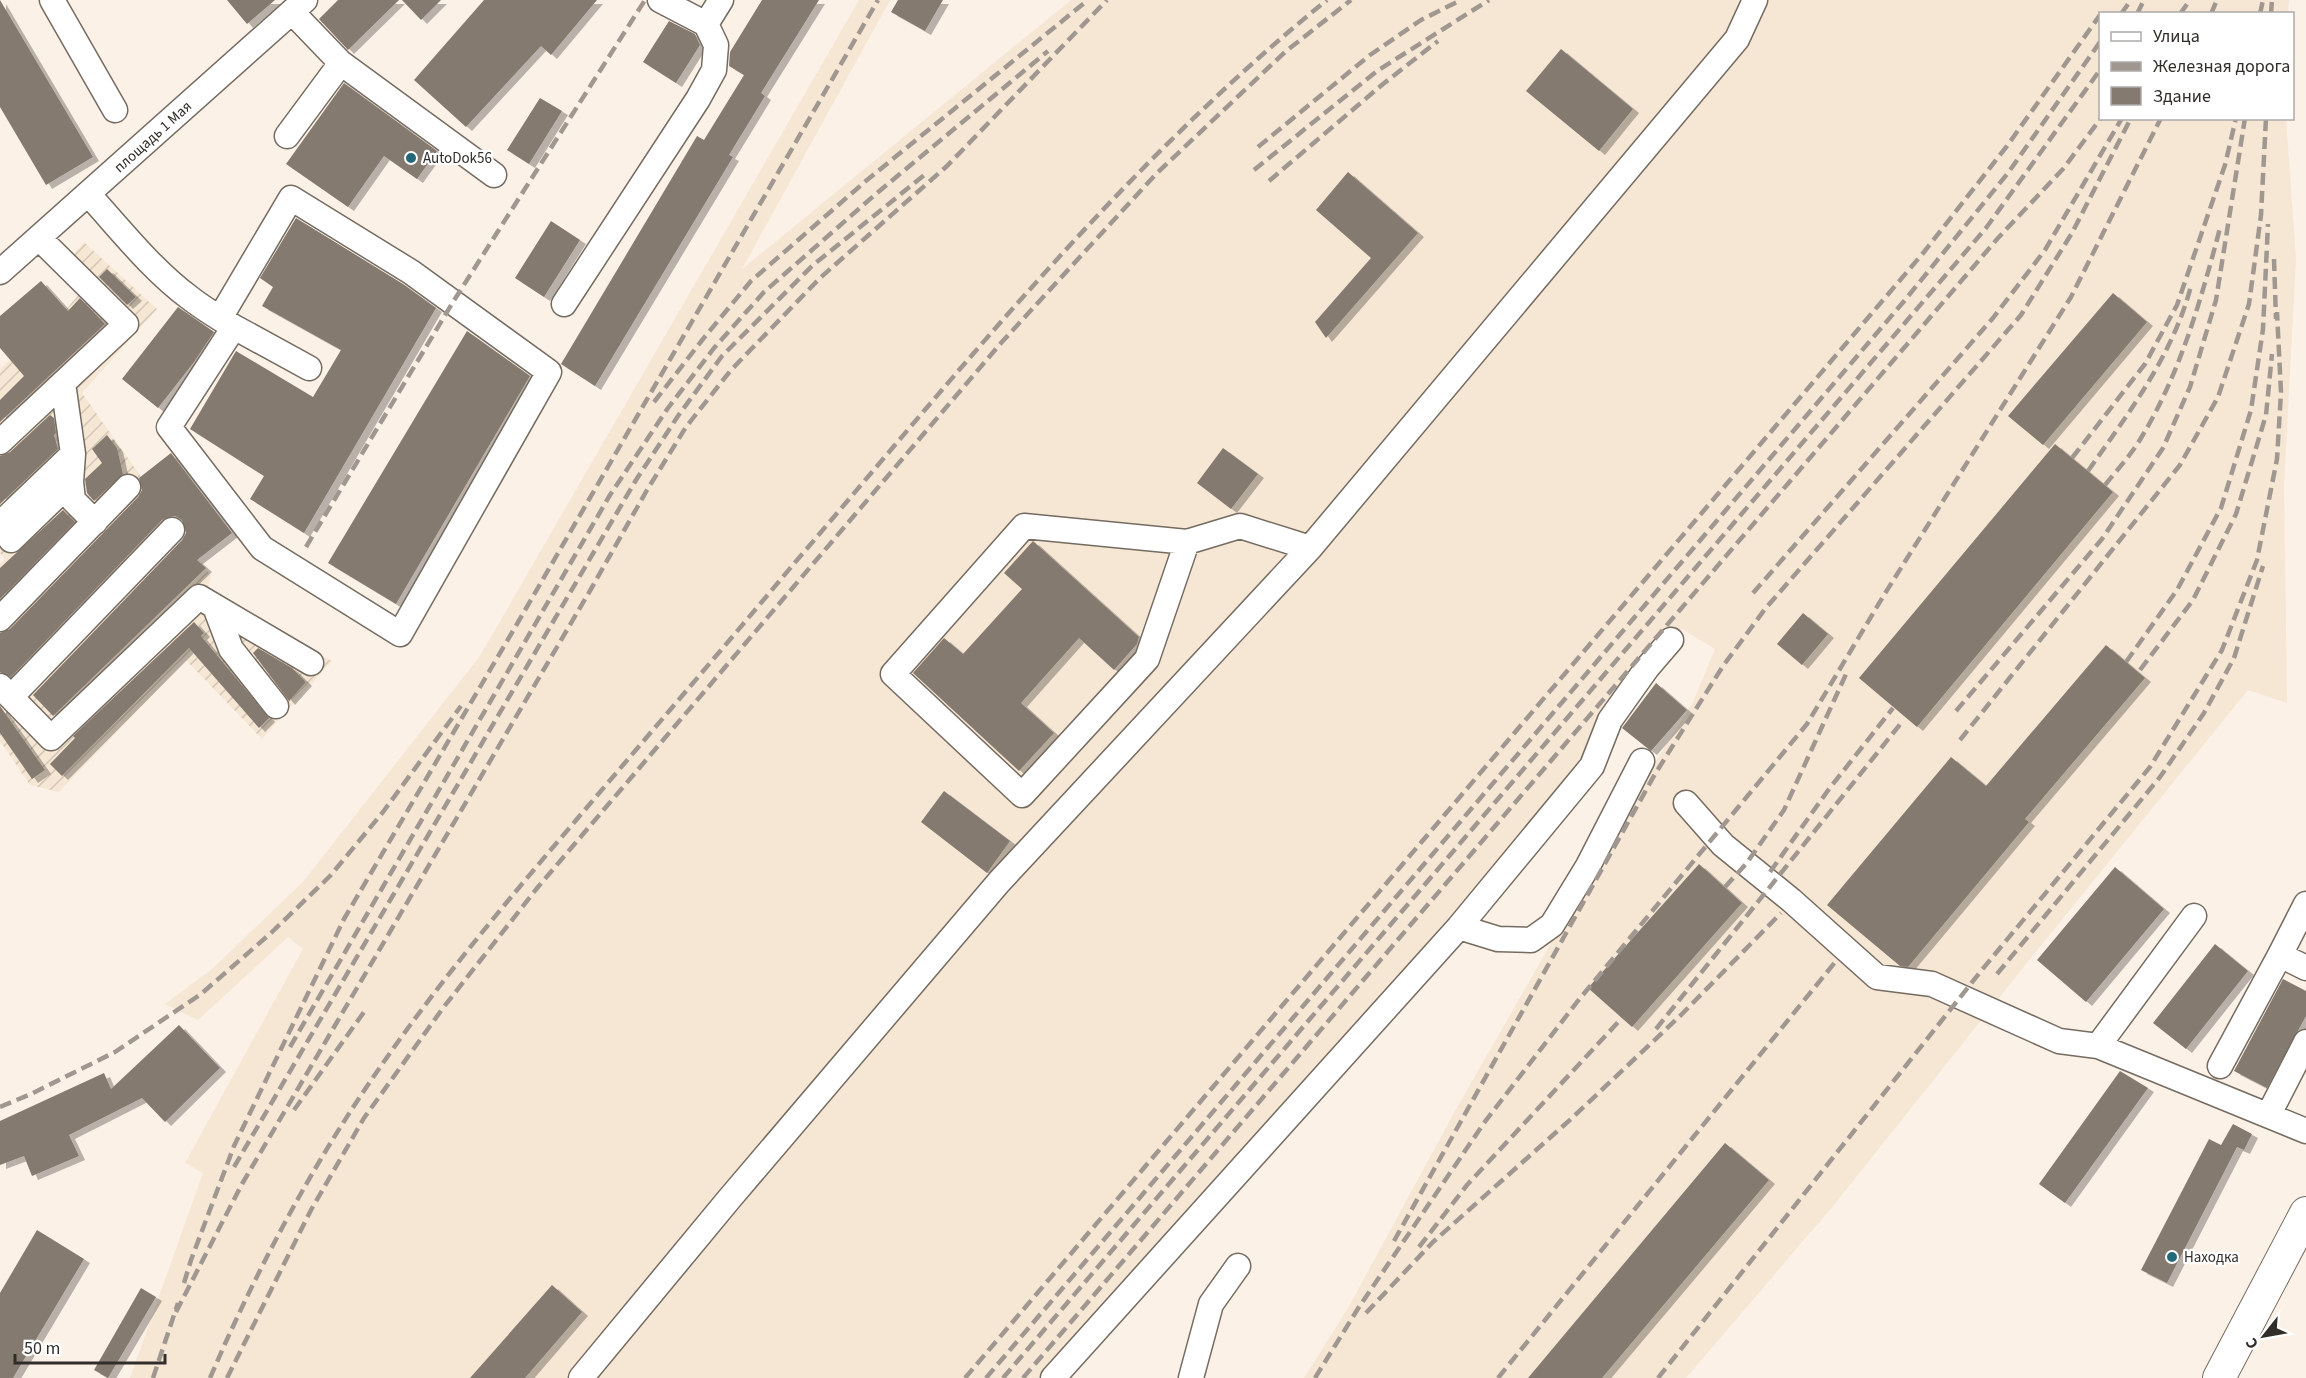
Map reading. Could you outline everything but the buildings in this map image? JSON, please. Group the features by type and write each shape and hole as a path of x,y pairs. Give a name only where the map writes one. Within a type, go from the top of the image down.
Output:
{"main road":[{"path":"2219,1378 2306,1214"}],"street":[{"path":"52,0 115,110"},
{"path":"564,304 698,99 714,70 716,45 706,24 660,0"},
{"path":"706,24 721,0"},
{"path":"581,1378 730,1198 999,882 1310,548 1737,39 1755,0"},
{"path":"298,6 340,63 494,175"},
{"name":"площадь 1 Мая","path":"0,272 89,195 298,6"},
{"path":"287,136 340,63"},
{"path":"89,195 157,268 190,298 227,322 309,368"},
{"path":"291,198 411,272 549,372 400,633 262,548 170,426 227,322 291,198"},
{"path":"0,442 126,324 39,238"},
{"path":"63,383 73,454 71,482 73,500 95,522"},
{"path":"6,532 73,454"},
{"path":"6,532 71,482"},
{"path":"0,619 128,487"},
{"path":"1187,543 1147,659 1022,795 893,674 1024,526 1187,543 1240,526 1310,548"},
{"path":"172,530 5,691 51,738 199,597 311,663"},
{"path":"215,607 231,649 276,706"},
{"path":"1053,1378 1459,927 1592,766 1610,720 1647,668 1671,640"},
{"path":"1459,927 1498,939 1531,940 1552,925 1588,866 1642,761"},
{"path":"1686,803 1723,845 1791,900 1877,976 1932,984 2059,1041 2098,1046 2306,1131"},
{"path":"2220,1066 2306,904"},
{"path":"2098,1046 2194,916"},
{"path":"2280,955 2306,968"},
{"path":"2269,1114 2306,1042"},
{"path":"1191,1378 1211,1304 1238,1266"}],"shaded area":[{"path":"859,0 890,0 742,269 1071,0 2289,0 2288,12 2099,12 2099,120 2286,120 2296,259 2284,485 2287,703 2248,690 1833,1206 1686,1378 1304,1378 1348,1308 1454,1113 1648,774 1693,702 1715,649 1682,629 1607,711 1586,759 1461,911 1178,1220 1042,1378 130,1378 203,1173 185,1163 303,949 288,937 198,1020 165,1004 212,969 303,882 480,656"},
{"path":"84,242 157,309 82,393 211,576 206,593 332,661 262,739 186,660 59,792 30,785 0,741 0,564 5,559 0,553 0,369 64,312 94,276 74,254"}],"railway":[{"path":"306,547 453,302 645,0"},
{"path":"184,1283 234,1146 344,919 878,0"},
{"path":"654,402 751,281 867,180 1088,0"},
{"path":"176,1312 242,1184 686,427 731,370 820,278 947,166 1107,0"},
{"path":"210,1378 275,1240 332,1141 407,1030 496,915 918,418 1047,271 1113,199 1182,130 1253,63 1327,0"},
{"path":"227,1378 311,1210 364,1118 443,1008 538,887 1001,343 1156,174 1285,52 1351,0"},
{"path":"1258,147 1370,55 1421,20 1461,0"},
{"path":"1254,170 1377,71 1489,0"},
{"path":"2122,12 2131,0"},
{"path":"2138,12 2144,0"},
{"path":"2181,12 2190,0"},
{"path":"2212,12 2217,0"},
{"path":"2260,12 2263,0"},
{"path":"2271,12 2272,0"},
{"path":"965,1378 1924,252 2007,146 2099,16"},
{"path":"1269,181 1383,84 1438,41"},
{"path":"986,1378 1905,300 2008,173 2099,43"},
{"path":"290,1047 610,495 668,408 714,348 764,292 877,193 1048,51"},
{"path":"1003,1378 1986,228 2099,71"},
{"path":"1023,1378 1998,238 2063,169 2100,120"},
{"path":"1753,593 1993,318 2045,250 2121,120"},
{"path":"1394,1241 1655,774 1723,666 1765,609 2021,315 2072,233 2130,120"},
{"path":"1315,1378 1359,1307 1484,1123 1577,1002 1807,724 1884,595 2071,297 2160,120"},
{"path":"2072,458 2145,364 2177,305 2225,165 2236,120"},
{"path":"1956,711 2102,539 2163,448 2190,387 2216,300 2245,120"},
{"path":"1960,740 2180,465 2218,397 2249,304 2261,215 2266,120"},
{"path":"234,1167 636,480 678,416 722,356 812,266 928,172"},
{"path":"2126,662 2177,590 2221,508 2251,410 2263,329 2268,224"},
{"path":"2105,485 2137,444 2167,388 2197,309 2220,228"},
{"path":"2274,259 2276,319"},
{"path":"2088,471 2133,406 2161,360 2173,336 2191,286"},
{"path":"1658,1378 1981,971 2150,767 2222,650 2257,560 2277,459 2281,392 2277,312"},
{"path":"2140,670 2193,600 2236,514 2266,415 2272,354"},
{"path":"1997,974 2160,777 2204,713 2234,658 2263,566"},
{"path":"1725,887 1746,864 1784,810 1847,672"},
{"path":"0,1107 115,1052 201,994 271,933 330,876 383,812 461,706"},
{"path":"1770,872 1829,789 1893,708"},
{"path":"1656,1029 1902,722"},
{"path":"1366,1313 1433,1242 1571,1119 1681,1015 1781,913"},
{"path":"1498,1378 1836,961"},
{"path":"294,1110 364,1012"},
{"path":"1419,1247 1467,1185 1622,1018"},
{"path":"153,1378 178,1303"}],"place":[{"name":"AutoDok56","path":"411,158"},
{"name":"Находка","path":"2172,1257"}]}
